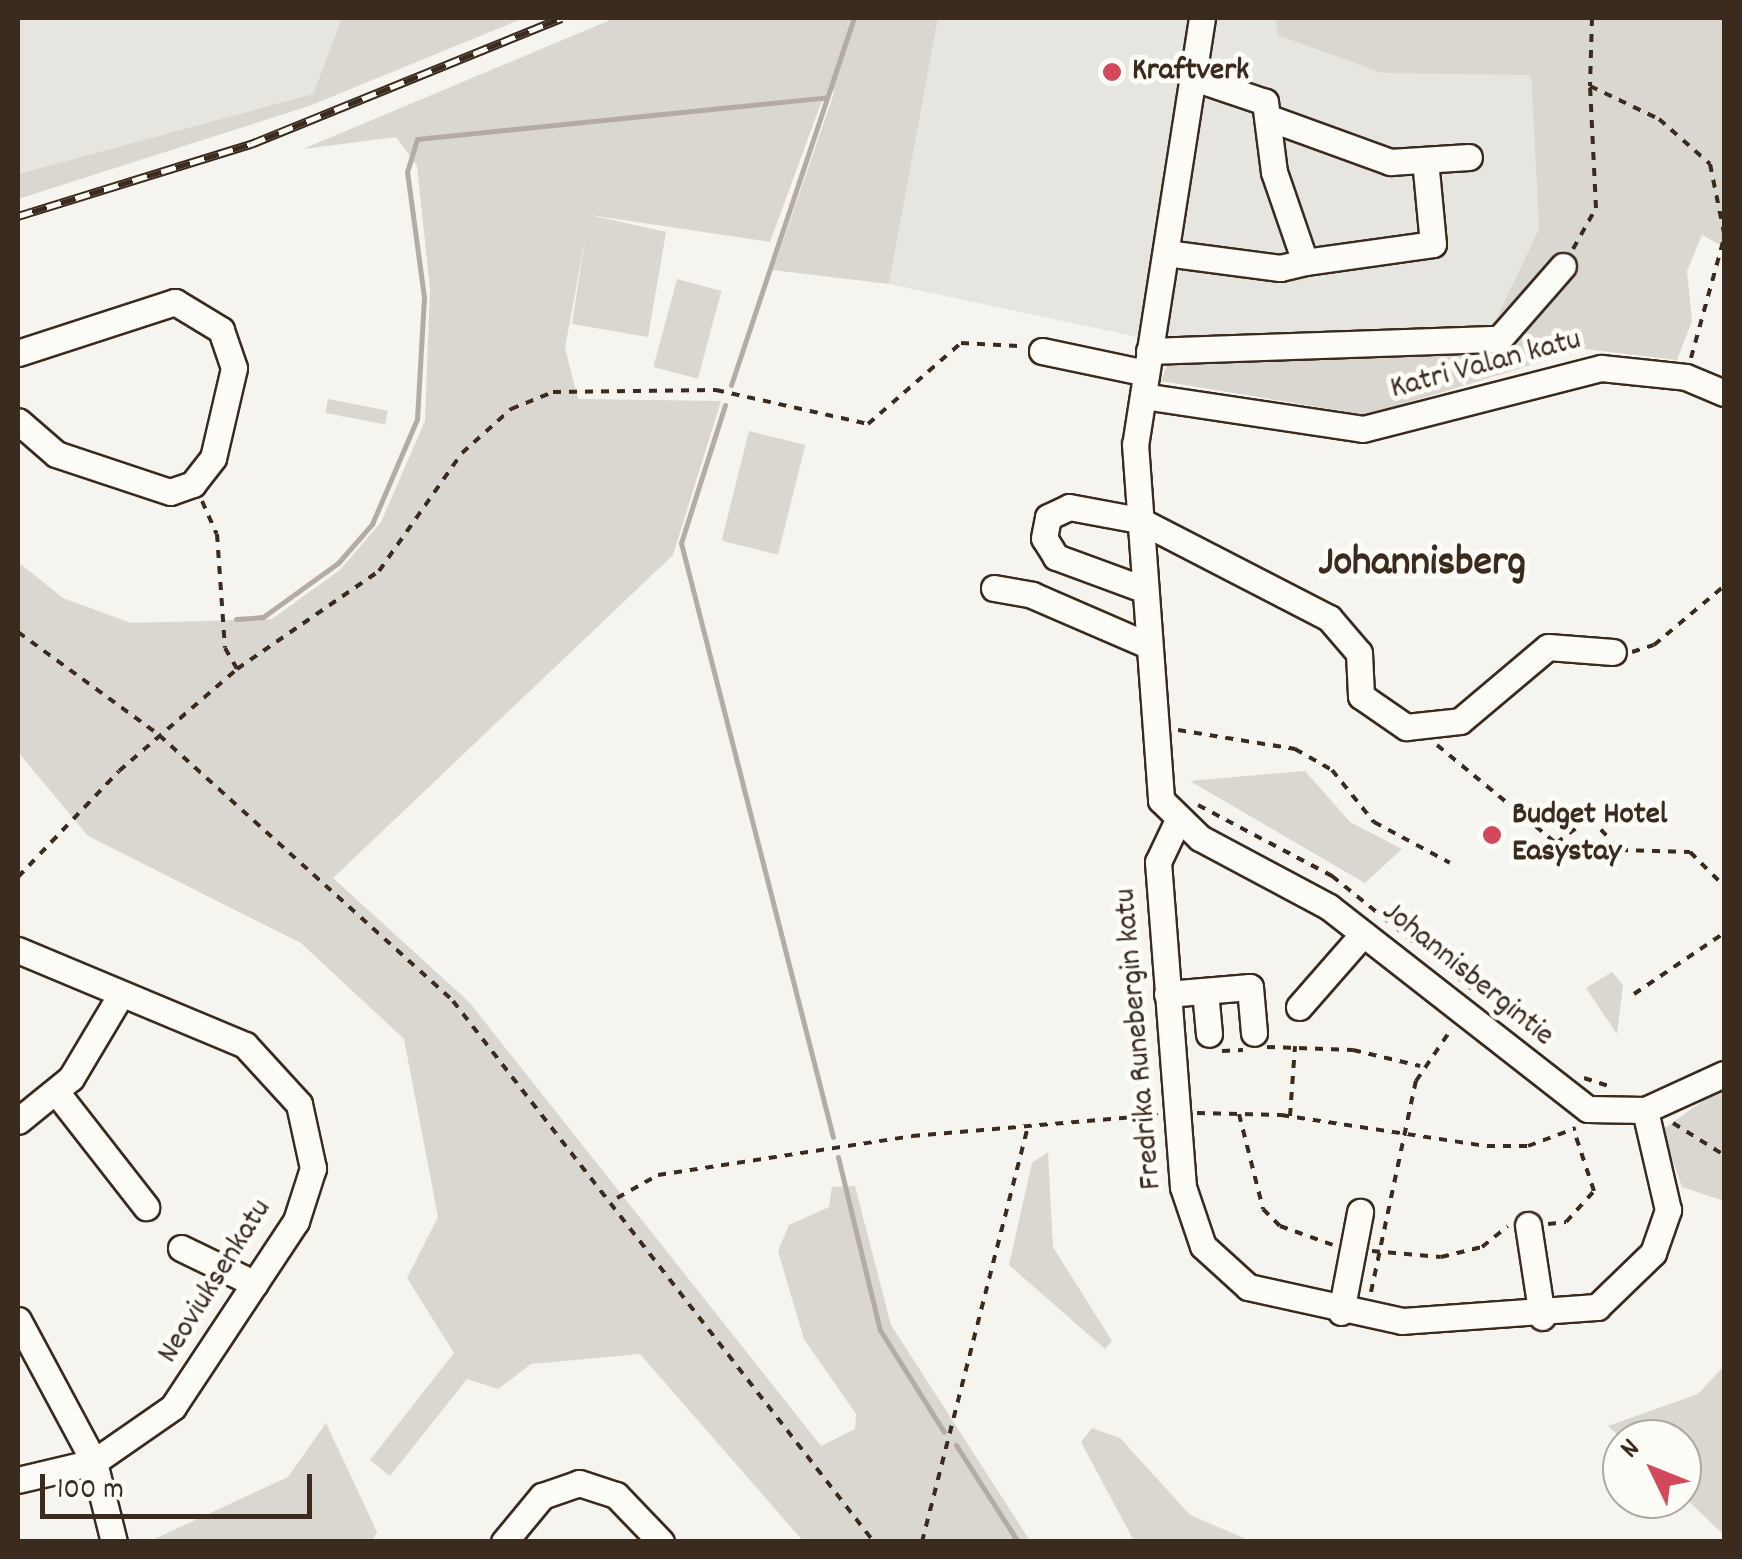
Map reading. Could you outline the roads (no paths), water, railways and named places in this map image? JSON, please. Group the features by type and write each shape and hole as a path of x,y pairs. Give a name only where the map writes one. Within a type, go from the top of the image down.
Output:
{"street":[{"path":"1182,811 1152,776 1139,520 1146,373 1202,18"},
{"path":"1194,78 1265,102 1272,119 1274,172 1305,262"},
{"path":"1272,119 1390,162 1469,157"},
{"path":"1166,254 1280,268 1433,244 1425,160"},
{"path":"1042,351 1146,373 1499,338 1563,266"},
{"path":"18,353 158,302 209,316 234,368 213,458 193,484 159,491 120,480 56,454 18,421"},
{"name":"Katri Valan katu","path":"1146,373 1364,430 1601,368 1686,376 1724,393"},
{"path":"1142,588 1056,557 1044,538 1048,517 1069,507 1139,520 1342,626 1358,653 1369,706 1423,731 1460,721 1548,646 1613,652"},
{"path":"994,588 1032,594 1144,644"},
{"name":"Johannisbergintie","path":"1182,811 1474,1006 1588,1109 1645,1110"},
{"name":"Fredrika Runebergin katu","path":"1182,811 1158,862 1189,1218 1216,1262 1267,1296 1367,1316 1542,1317 1598,1307 1653,1254 1669,1192 1645,1110"},
{"path":"1299,1007 1363,934"},
{"name":"Neoviuksenkatu","path":"18,950 121,994 219,1029 268,1063 299,1104 312,1147 307,1193 255,1284 172,1406 94,1462 18,1480"},
{"path":"1167,994 1250,987 1254,1033"},
{"path":"1205,991 1208,1043"},
{"path":"18,1120 56,1093 121,994"},
{"path":"1645,1110 1724,1074"},
{"path":"56,1093 146,1207"},
{"path":"1341,1312 1366,1250 1360,1212"},
{"path":"1528,1225 1542,1317"},
{"path":"180,1248 255,1284"},
{"path":"18,1324 94,1462 114,1542"},
{"path":"504,1542 542,1496 579,1484 616,1495 661,1542"}],"waterway":[{"path":"731,385 854,18"},
{"path":"236,619 263,617 338,563 372,524 417,419 424,297 407,172 417,139 827,97"},
{"path":"725,405 681,543 833,1137"},
{"path":"838,1157 880,1330 944,1432"},
{"path":"956,1445 1018,1542"}],"railway":[{"path":"18,216 251,144 561,18"}],"place":[{"name":"Kraftverk","path":"1112,72"},
{"name":"Budget Hotel Easystay","path":"1492,835"}],"district":[{"name":"Johannisberg","path":"1422,565"}]}
